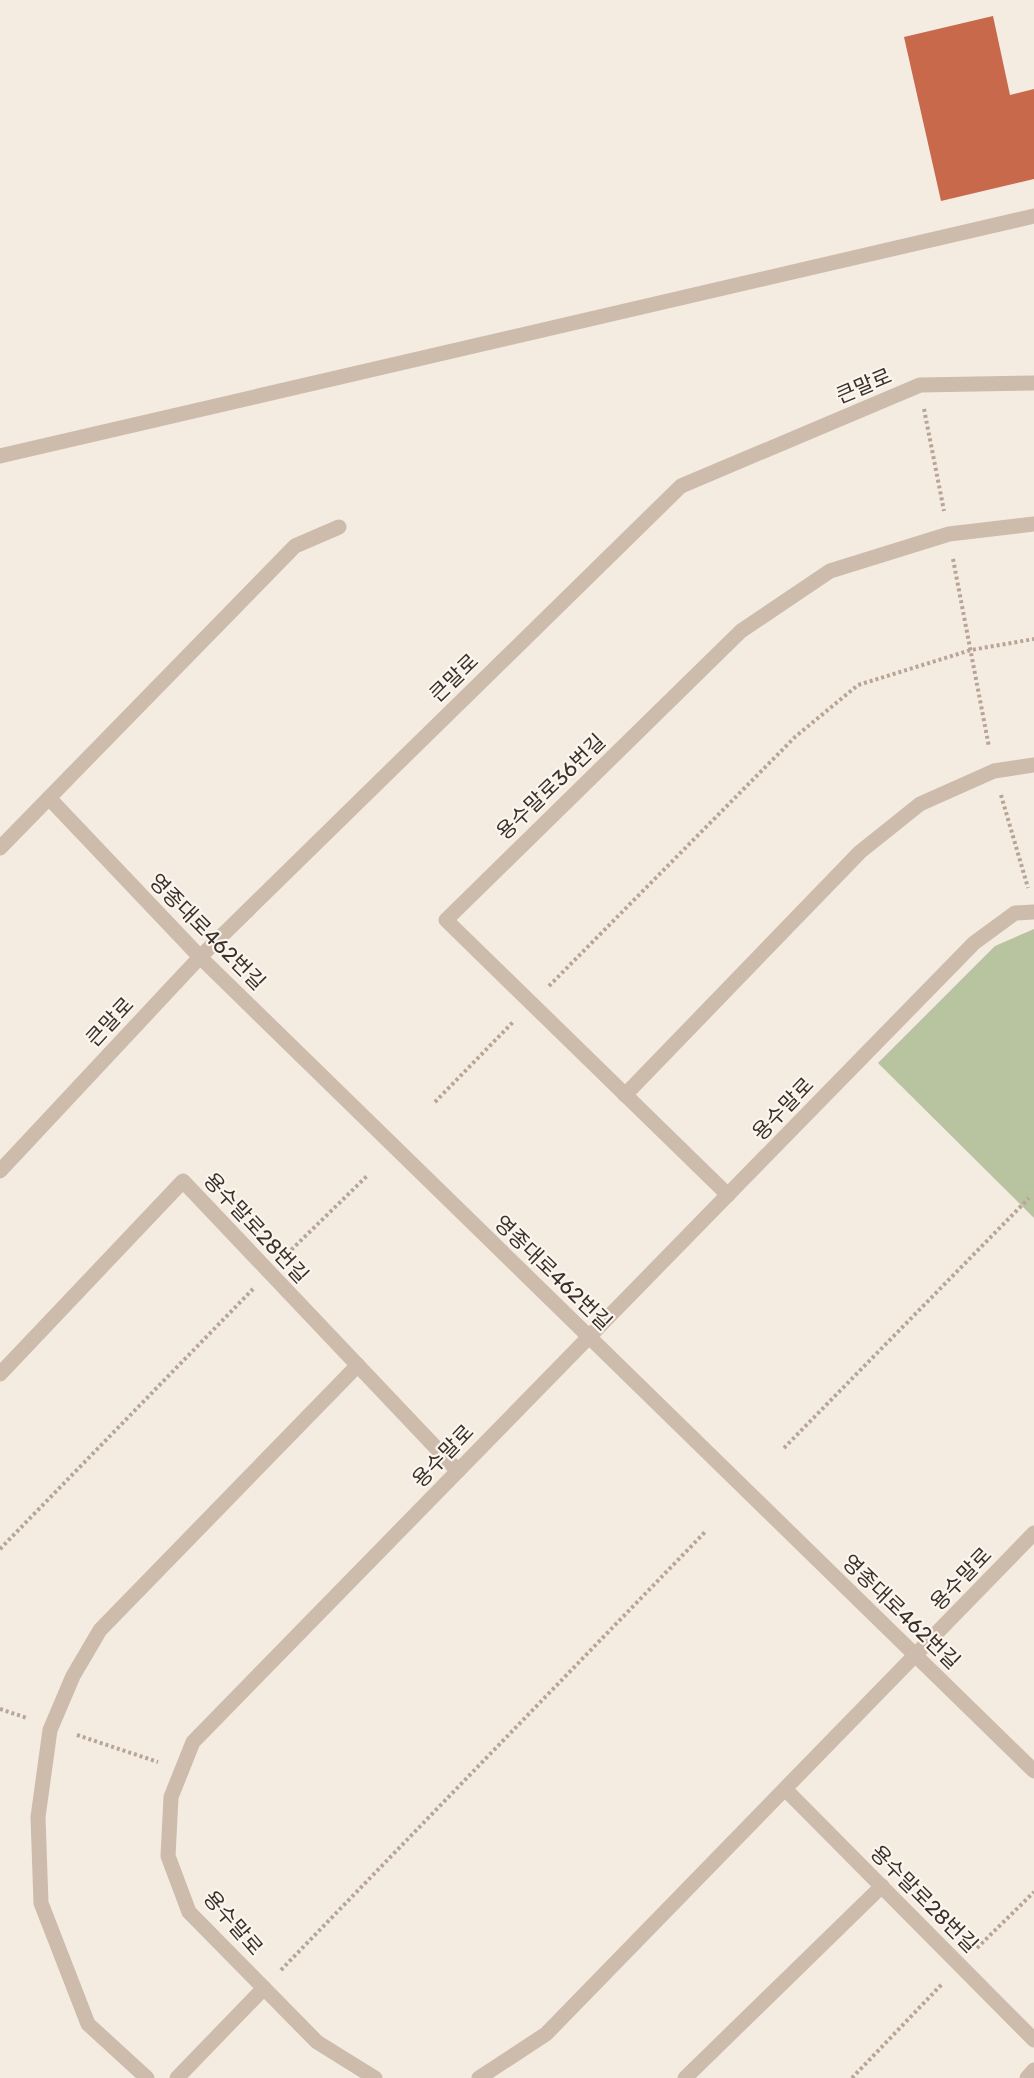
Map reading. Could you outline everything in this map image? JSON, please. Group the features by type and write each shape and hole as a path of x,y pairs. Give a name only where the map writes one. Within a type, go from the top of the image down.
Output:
{"street":[{"path":"0,456 1034,216"},
{"name":"큰말로","path":"0,1171 200,957 681,486 920,385 1034,383"},
{"name":"용수말로36번길","path":"728,1195 446,920 741,631 830,571 949,534 1034,524"},
{"path":"0,848 295,546 339,527"},
{"path":"625,1095 860,852 920,804 994,771 1034,765"},
{"name":"영종대로462번길","path":"49,798 200,957 1034,1771"},
{"name":"용수말로","path":"375,2078 317,2042 189,1912 168,1856 171,1797 193,1742 974,943 1015,913 1034,912"},
{"name":"용수말로28번길","path":"0,1374 183,1181 458,1471"},
{"path":"147,2078 88,2024 41,1903 38,1817 50,1730 73,1676 100,1630 358,1365"},
{"name":"용수말로","path":"479,2078 546,2034 1034,1533"},
{"name":"용수말로28번길","path":"785,1789 1034,2040"},
{"path":"685,2078 882,1886"},
{"path":"177,2078 264,1988"},
{"path":"1027,2078 1034,2070"}],"path":[{"path":"920,385 994,771 1031,896"},
{"path":"435,1102 795,737 858,685 971,650 1034,639"},
{"path":"0,1549 269,1272 368,1175"},
{"path":"784,1448 1029,1198"},
{"path":"264,1988 706,1531"},
{"path":"0,1709 34,1721"},
{"path":"68,1732 182,1769"}],"green space":[{"path":"1034,929 1034,1218 878,1063 995,946"}],"building":[{"path":"993,16 1010,95 1034,89 1034,179 941,201 904,37"}]}
